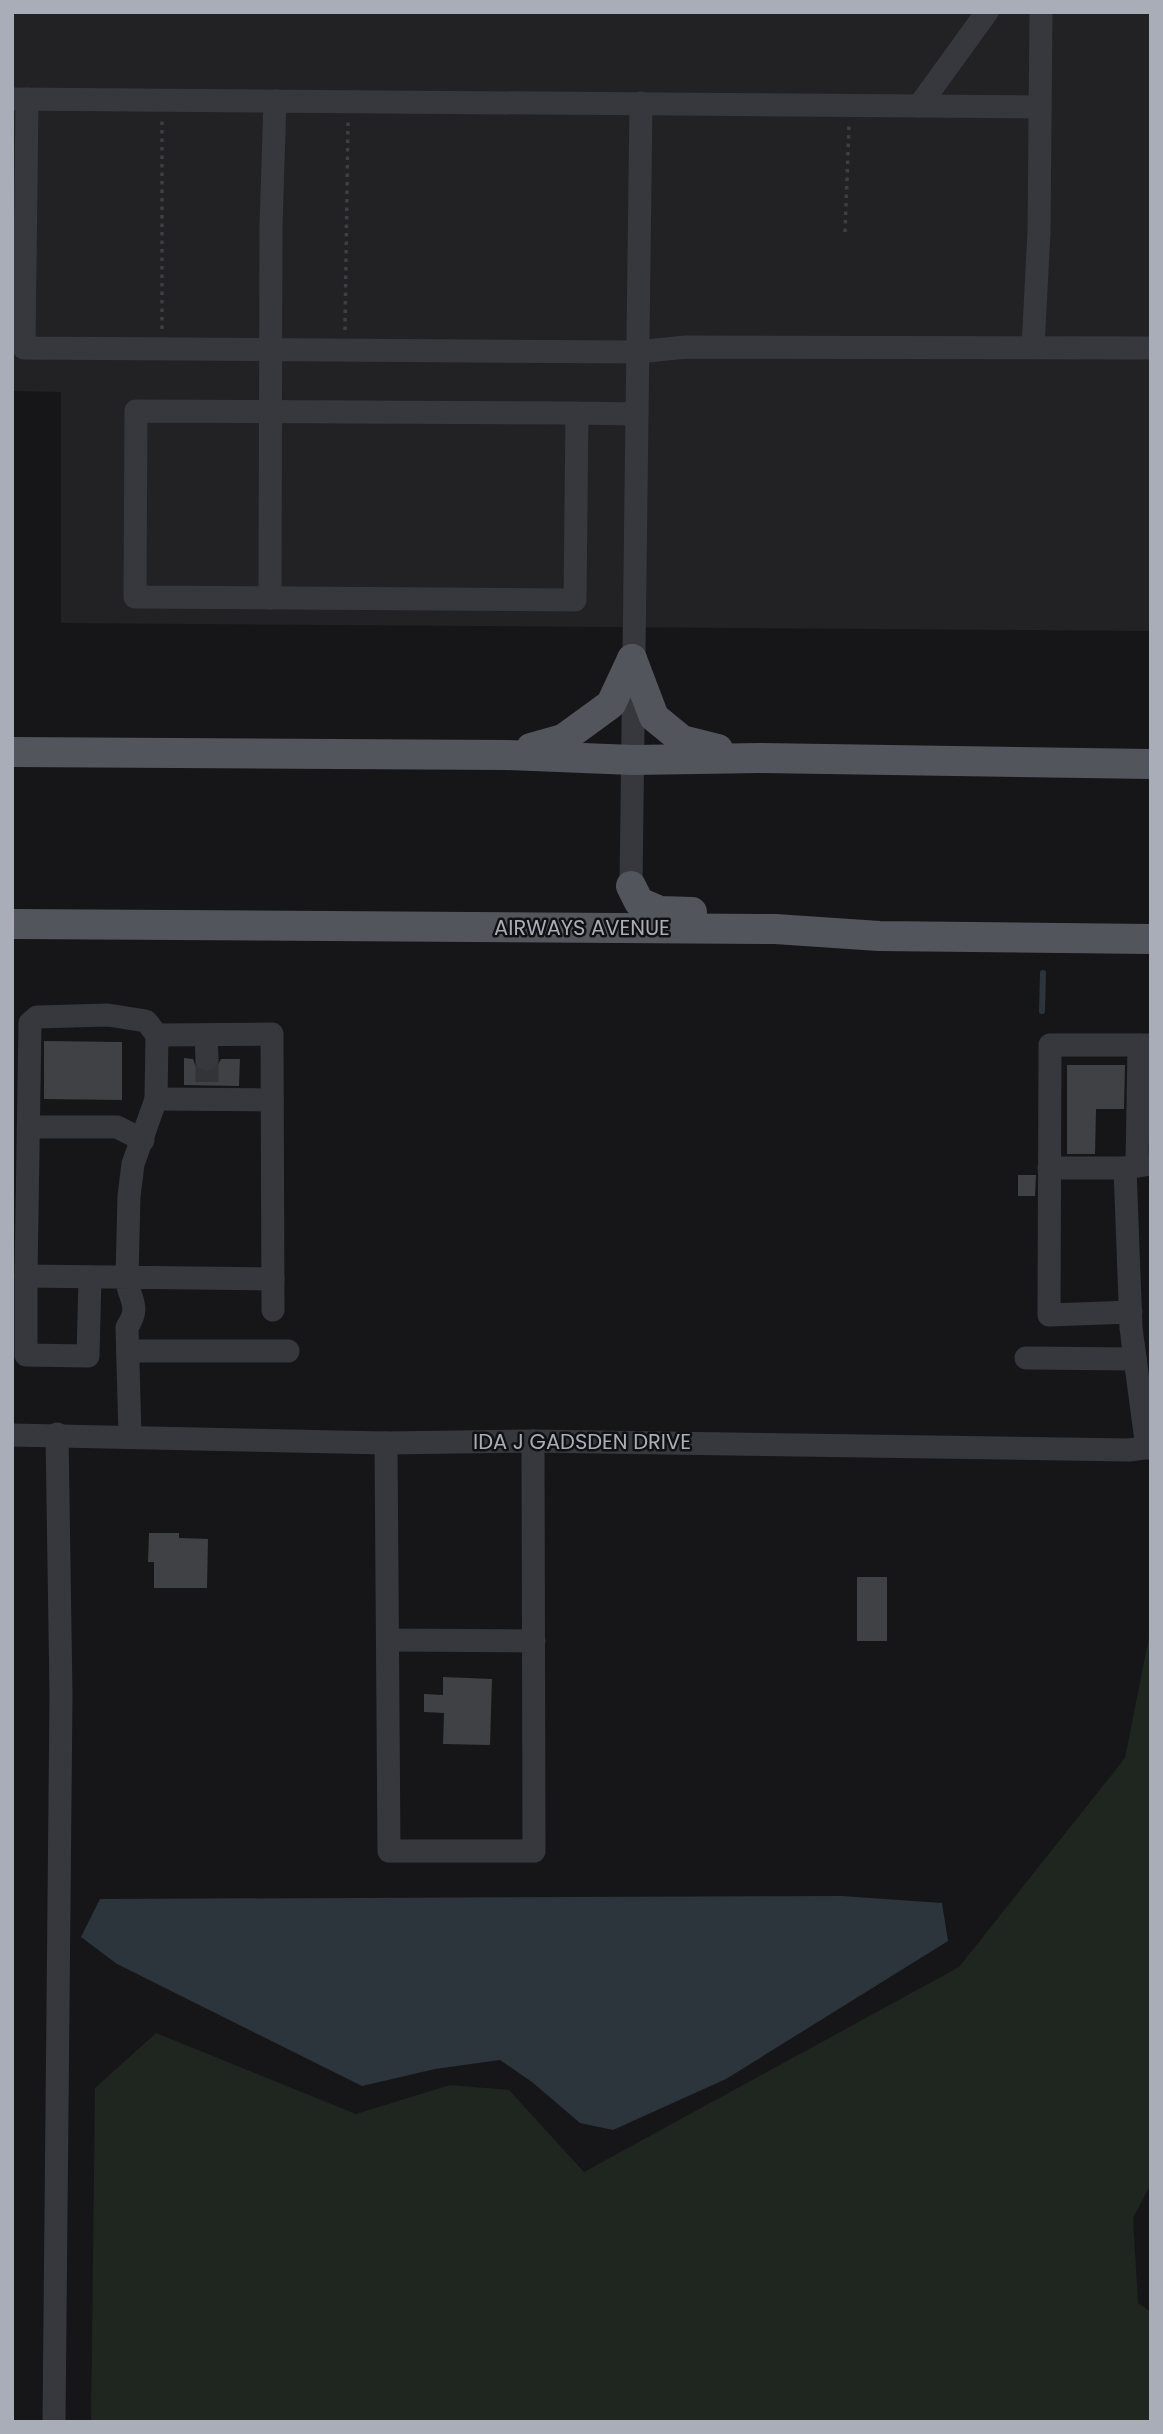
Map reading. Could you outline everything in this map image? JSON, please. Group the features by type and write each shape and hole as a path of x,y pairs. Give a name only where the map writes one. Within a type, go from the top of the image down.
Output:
{"main road":[{"path":"506,755 563,739 611,704 632,659"},
{"path":"632,659 654,717 682,740 760,758"},
{"path":"12,752 506,755 633,760 760,758 1151,764"},
{"path":"554,928 608,911 626,898 631,886"},
{"path":"631,886 639,902 660,911 724,912 775,929"},
{"name":"AIRWAYS AVENUE","path":"12,924 775,929 879,936 1151,939"}],"street":[{"path":"919,106 987,12"},
{"path":"1034,347 1040,232 1041,12"},
{"path":"1040,107 19,99 19,287 24,348 638,352 686,347 1151,348"},
{"path":"270,598 271,225 275,101"},
{"path":"631,886 640,103"},
{"path":"577,413 575,600 135,597 136,411 577,413 637,414"},
{"path":"90,1277 88,1356 26,1354 30,1023 37,1017 108,1015 146,1021 157,1035 156,1099 133,1164 129,1196 127,1281 119,1296 119,1319 127,1327 130,1436"},
{"path":"157,1035 272,1034 273,1310"},
{"path":"206,1035 206,1059"},
{"path":"1137,1295 1048,1315 1050,1045 1145,1045 1138,1166 1137,1295 1135,1359 1149,1448"},
{"path":"156,1099 207,1093 272,1100"},
{"path":"29,1126 117,1127 143,1140"},
{"path":"1049,1168 1138,1166"},
{"path":"26,1276 90,1277 127,1281 273,1279"},
{"path":"128,1351 288,1351"},
{"path":"1026,1358 1135,1359"},
{"path":"54,2422 61,1695 57,1434"},
{"name":"IDA J GADSDEN DRIVE","path":"12,1435 386,1443 533,1441 1129,1450 1149,1448"},
{"path":"386,1443 389,1851 534,1851 533,1441"},
{"path":"388,1640 534,1640"}],"path":[{"path":"162,100 162,349"},
{"path":"345,350 348,101"},
{"path":"845,232 849,105"}],"shaded area":[{"path":"12,12 1151,12 1151,631 61,623 61,392 12,391"},
{"path":"1151,1627 1151,2184 1133,2218 1138,2303 1151,2312 1151,2422 91,2422 95,2088 156,2033 356,2114 450,2085 509,2090 584,2172 959,1967 1125,1758"},
{"path":"842,1896 942,1903 948,1941 726,2079 613,2130 580,2123 532,2082 500,2060 435,2069 362,2086 117,1964 81,1937 100,1899"},
{"path":"12,2067 14,2422 12,2422"}],"building":[{"path":"44,1041 122,1042 122,1100 44,1099"},
{"path":"184,1058 193,1059 196,1067 207,1073 215,1070 221,1059 240,1059 239,1086 184,1085"},
{"path":"1067,1065 1125,1065 1124,1109 1096,1109 1095,1154 1067,1154"},
{"path":"1018,1175 1036,1175 1035,1196 1018,1196"},
{"path":"149,1533 179,1533 179,1538 208,1539 207,1588 154,1588 154,1562 148,1562"},
{"path":"857,1577 887,1577 887,1641 857,1641"},
{"path":"443,1677 492,1679 490,1745 443,1744 444,1713 424,1712 424,1694 443,1695"}],"waterway":[{"path":"1042,1011 1043,973"}],"tunnel":[{"path":"207,1059 207,1085"}]}
